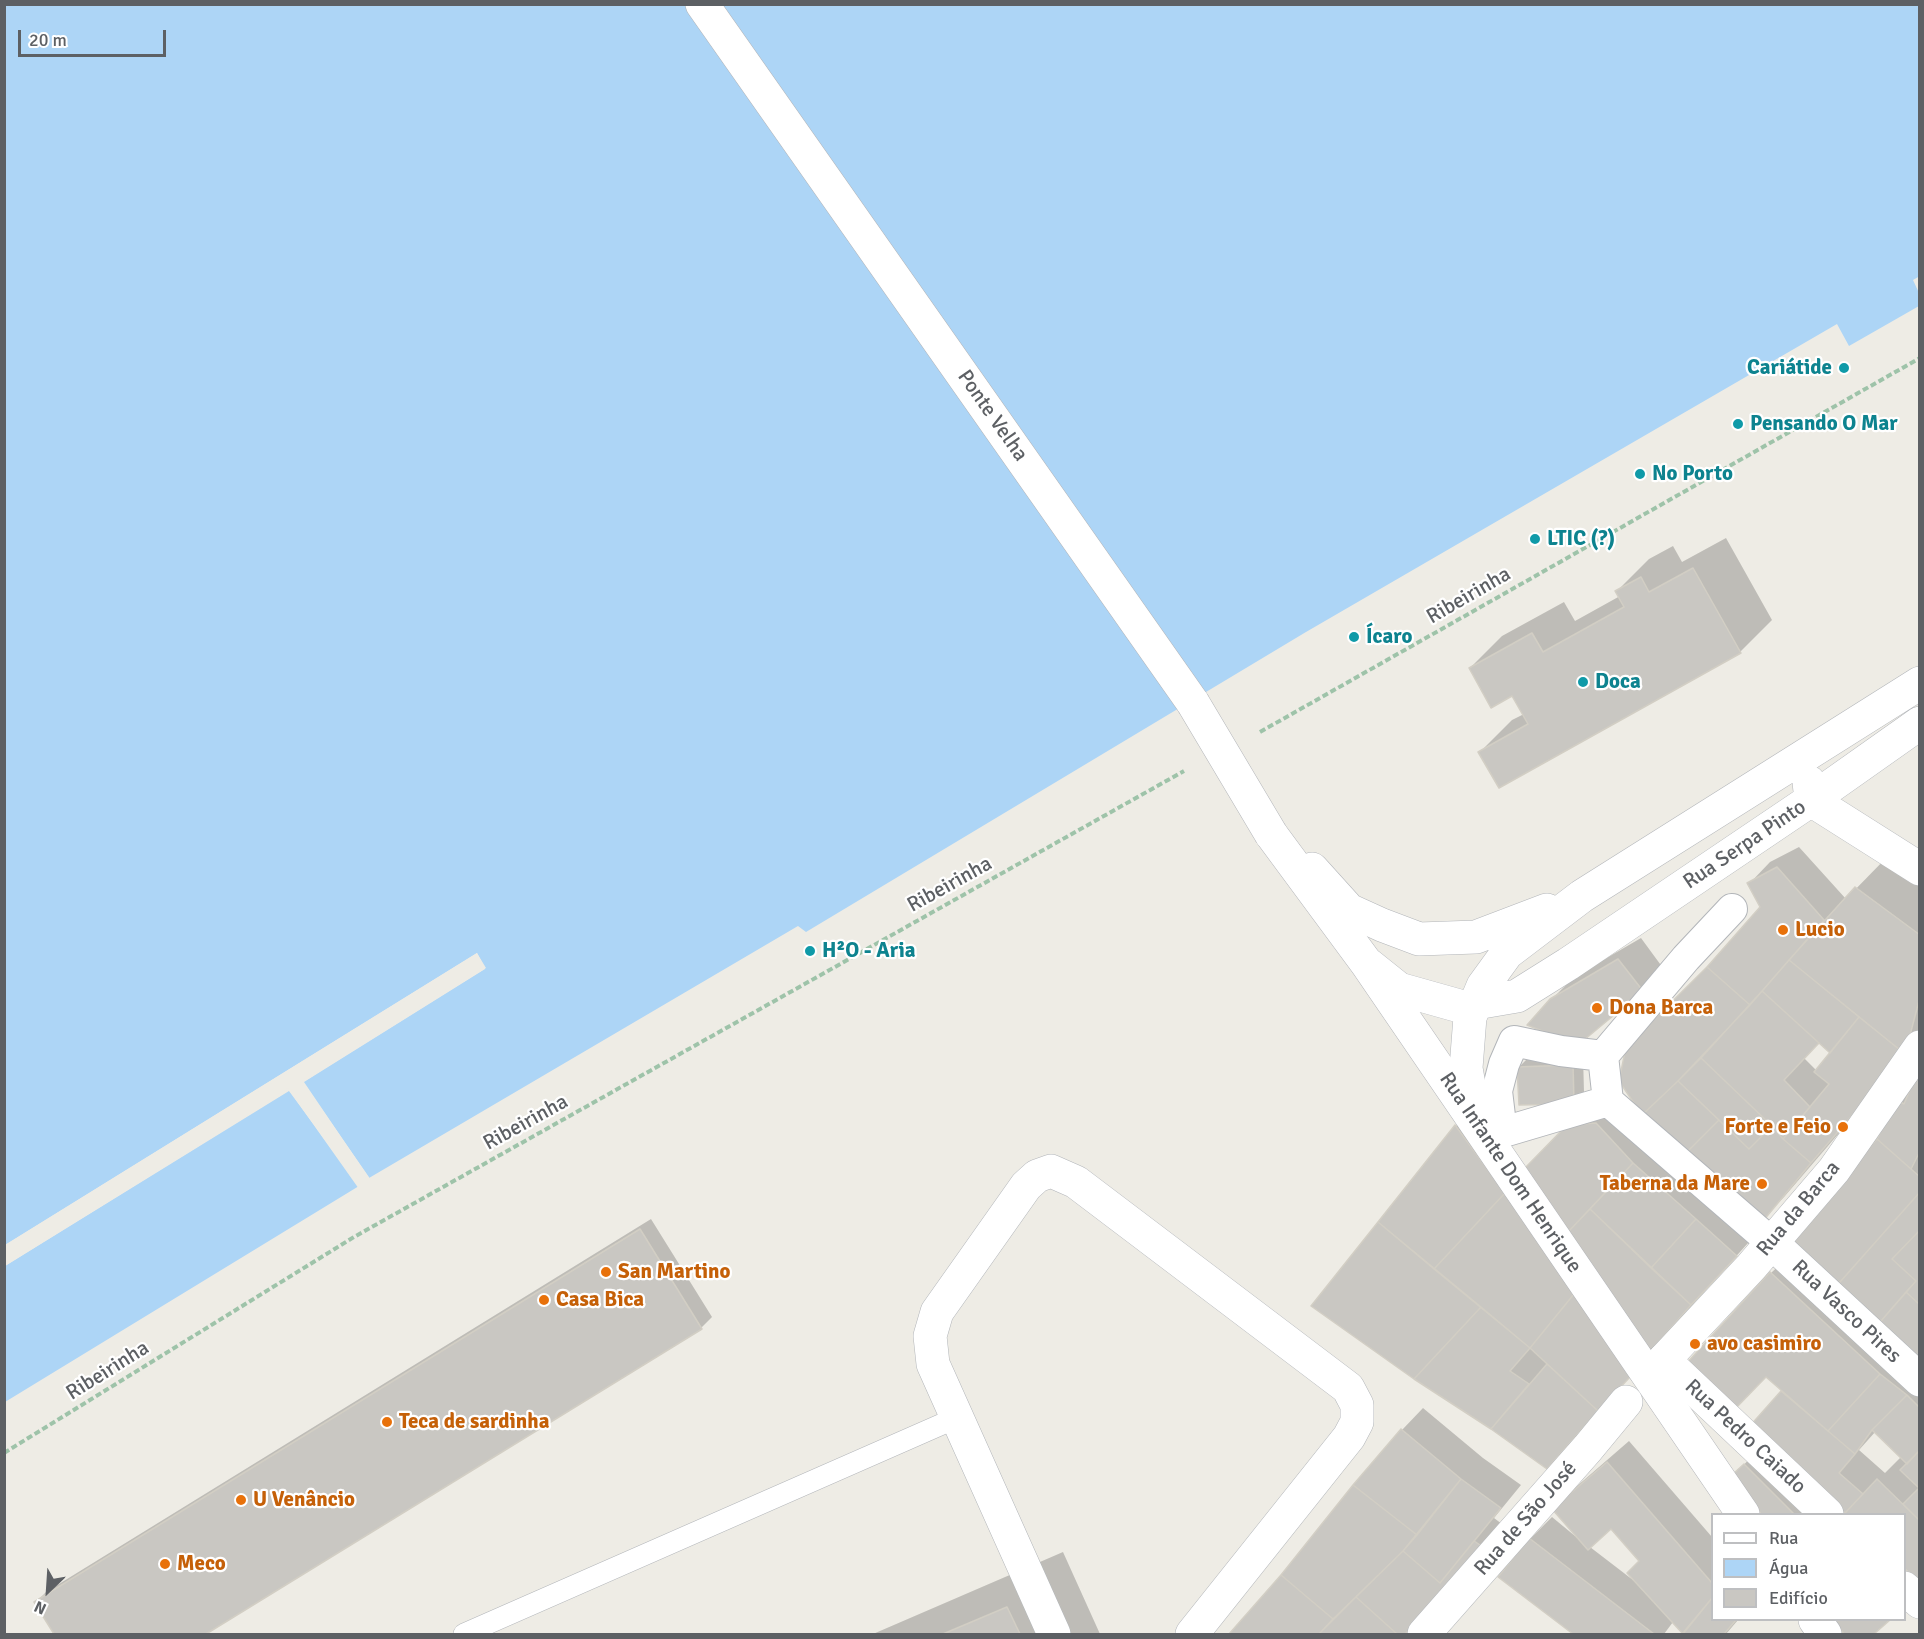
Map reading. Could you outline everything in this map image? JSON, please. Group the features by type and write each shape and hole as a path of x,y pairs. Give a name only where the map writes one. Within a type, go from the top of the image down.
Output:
{"street":[{"name":"Ponte Velha","path":"702,4 1194,703 1276,831"},
{"name":"Rua Serpa Pinto","path":"1582,896 1840,733 1905,698 1920,682"},
{"name":"Rua Serpa Pinto","path":"1367,964 1399,989 1463,1007 1517,996 1811,800 1920,723"},
{"path":"1840,733 1814,765 1808,783 1811,800 1920,869"},
{"path":"1276,831 1349,910 1419,939 1476,937 1582,896"},
{"name":"Rua Infante Dom Henrique","path":"1276,831 1742,1513"},
{"path":"1496,1135 1472,1102 1466,1068 1470,1017 1484,986 1507,953 1582,896"},
{"path":"1732,909 1686,958 1603,1056 1608,1101 1772,1243"},
{"path":"1505,1166 1496,1135 1497,1091 1504,1064 1514,1041 1561,1051 1603,1056"},
{"name":"Rua da Barca","path":"1664,1360 1772,1243 1834,1170 1920,1047"},
{"path":"1496,1135 1608,1101"},
{"path":"1054,1635 933,1364 930,1336 937,1312 1026,1186 1037,1176 1051,1171 1076,1182 1348,1388 1357,1405 1357,1422 1350,1437 1192,1635"},
{"name":"Rua Vasco Pires","path":"1772,1243 1920,1380"},
{"name":"Rua Pedro Caiado","path":"1664,1360 1825,1513"},
{"name":"Rua de São José","path":"1424,1635 1626,1402"},
{"path":"1906,1589 1920,1602"},
{"path":"1816,1621 1825,1635"}],"lane":[{"path":"464,1635 957,1418"}],"path":[{"name":"Ribeirinha","path":"1254,736 1920,358"},
{"name":"Ribeirinha","path":"4,1453 354,1237 1189,768"}],"water":[{"path":"5,5 1919,5 1920,276 1913,280 1919,293 1919,306 1849,346 1837,324 1306,632 806,932 798,926 369,1178 304,1082 485,969 477,953 5,1245"},
{"path":"289,1091 359,1186 5,1402 5,1266"}],"pier":[{"path":"477,953 486,968 303,1082 371,1180 367,1180 301,1081 481,967 476,957 4,1248 5,1245"},
{"path":"288,1088 361,1184 361,1188 359,1189 289,1090 5,1266 4,1263"}],"building":[{"name":"Doca","path":"1693,568 1741,653 1499,788 1478,752 1528,724 1512,696 1491,708 1469,668 1532,633 1543,652 1624,607 1615,591 1641,577 1649,592"},
{"path":"1777,867 1824,920 1750,1005 1707,967 1760,907 1747,883"},
{"path":"1855,887 1920,935 1920,997 1905,1054 1789,960"},
{"path":"1618,959 1643,991 1578,1045 1527,1025 1550,999"},
{"path":"1789,960 1859,1017 1830,1053 1762,991"},
{"path":"1707,967 1750,1005 1678,1081 1642,1115 1619,1081 1626,1047"},
{"path":"1762,991 1819,1043 1784,1080 1810,1107 1783,1139 1701,1058"},
{"path":"1859,1017 1905,1054 1811,1163 1783,1139 1829,1084 1814,1072"},
{"path":"1701,1058 1772,1126 1749,1149 1678,1081"},
{"path":"1573,1065 1574,1104 1519,1105 1517,1067"},
{"path":"1917,1073 1920,1074 1920,1151 1911,1169 1877,1139 1897,1100 1904,1104"},
{"path":"1678,1081 1719,1120 1686,1153 1642,1115"},
{"path":"1719,1120 1749,1149 1772,1126 1783,1139 1811,1163 1763,1221 1686,1153"},
{"path":"1596,1123 1633,1163 1569,1231 1524,1169 1567,1125"},
{"path":"1455,1125 1505,1193 1434,1269 1378,1222"},
{"path":"1877,1139 1920,1177 1920,1192 1832,1291 1781,1248"},
{"path":"1633,1163 1696,1219 1651,1268 1590,1209"},
{"path":"1920,1192 1920,1230 1892,1259 1916,1281 1874,1329 1832,1291"},
{"path":"1505,1193 1574,1294 1530,1348 1434,1269"},
{"path":"1590,1209 1691,1305 1648,1354 1569,1231"},
{"path":"1696,1219 1737,1256 1691,1305 1651,1268"},
{"path":"1378,1222 1481,1307 1414,1379 1311,1306"},
{"path":"640,1229 702,1329 206,1634 54,1634 34,1602"},
{"path":"1920,1230 1920,1305 1906,1292 1916,1281 1892,1259"},
{"path":"1770,1272 1880,1374 1828,1431 1766,1377 1734,1410 1685,1365"},
{"path":"1906,1292 1920,1305 1920,1357 1914,1362 1874,1329"},
{"path":"1574,1294 1630,1377 1598,1411 1530,1348"},
{"path":"1481,1307 1530,1348 1510,1371 1529,1384 1491,1429 1414,1379"},
{"path":"1547,1364 1598,1411 1547,1469 1491,1429"},
{"path":"1880,1374 1907,1395 1872,1430 1855,1454 1828,1431"},
{"path":"1781,1391 1855,1454 1839,1473 1863,1494 1845,1513 1749,1427"},
{"path":"1907,1395 1920,1408 1920,1450 1907,1464 1872,1430"},
{"path":"1401,1429 1461,1479 1417,1535 1353,1485"},
{"path":"1920,1450 1920,1521 1903,1504 1919,1488 1900,1470"},
{"path":"1607,1462 1711,1582 1711,1599 1683,1634 1627,1573 1639,1561 1611,1529 1588,1550 1552,1509"},
{"path":"1744,1464 1793,1513 1760,1513 1733,1474"},
{"path":"1461,1479 1501,1508 1440,1583 1403,1551"},
{"path":"1877,1479 1920,1521 1920,1582 1906,1570 1906,1513 1845,1513"},
{"path":"1353,1485 1417,1535 1333,1619 1281,1575"},
{"path":"1529,1538 1654,1634 1573,1634 1498,1577"},
{"path":"1474,1541 1486,1549 1405,1634 1397,1634 1356,1597 1403,1551 1440,1583"},
{"path":"1281,1575 1333,1619 1319,1634 1229,1634"},
{"path":"1356,1597 1397,1634 1319,1634"},
{"path":"1711,1599 1711,1621 1735,1621 1724,1634 1682,1634"},
{"path":"1007,1607 1020,1634 943,1634"},
{"path":"1835,1621 1889,1621 1874,1634 1844,1634"}],"place":[{"name":"Cariátide","path":"1844,368"},
{"name":"Pensando O Mar","path":"1738,424"},
{"name":"No Porto","path":"1640,474"},
{"name":"LTIC (?)","path":"1535,539"},
{"name":"Ícaro","path":"1354,637"},
{"name":"Doca","path":"1583,682"},
{"name":"Lucio","path":"1783,930"},
{"name":"H²O - Aria","path":"810,951"},
{"name":"Dona Barca","path":"1597,1008"},
{"name":"Forte e Feio","path":"1843,1127"},
{"name":"Taberna da Mare","path":"1762,1184"},
{"name":"San Martino","path":"606,1272"},
{"name":"Casa Bica","path":"544,1300"},
{"name":"avo casimiro","path":"1695,1344"},
{"name":"Teca de sardinha","path":"387,1422"},
{"name":"U Venâncio","path":"241,1500"},
{"name":"Meco","path":"165,1564"}]}
